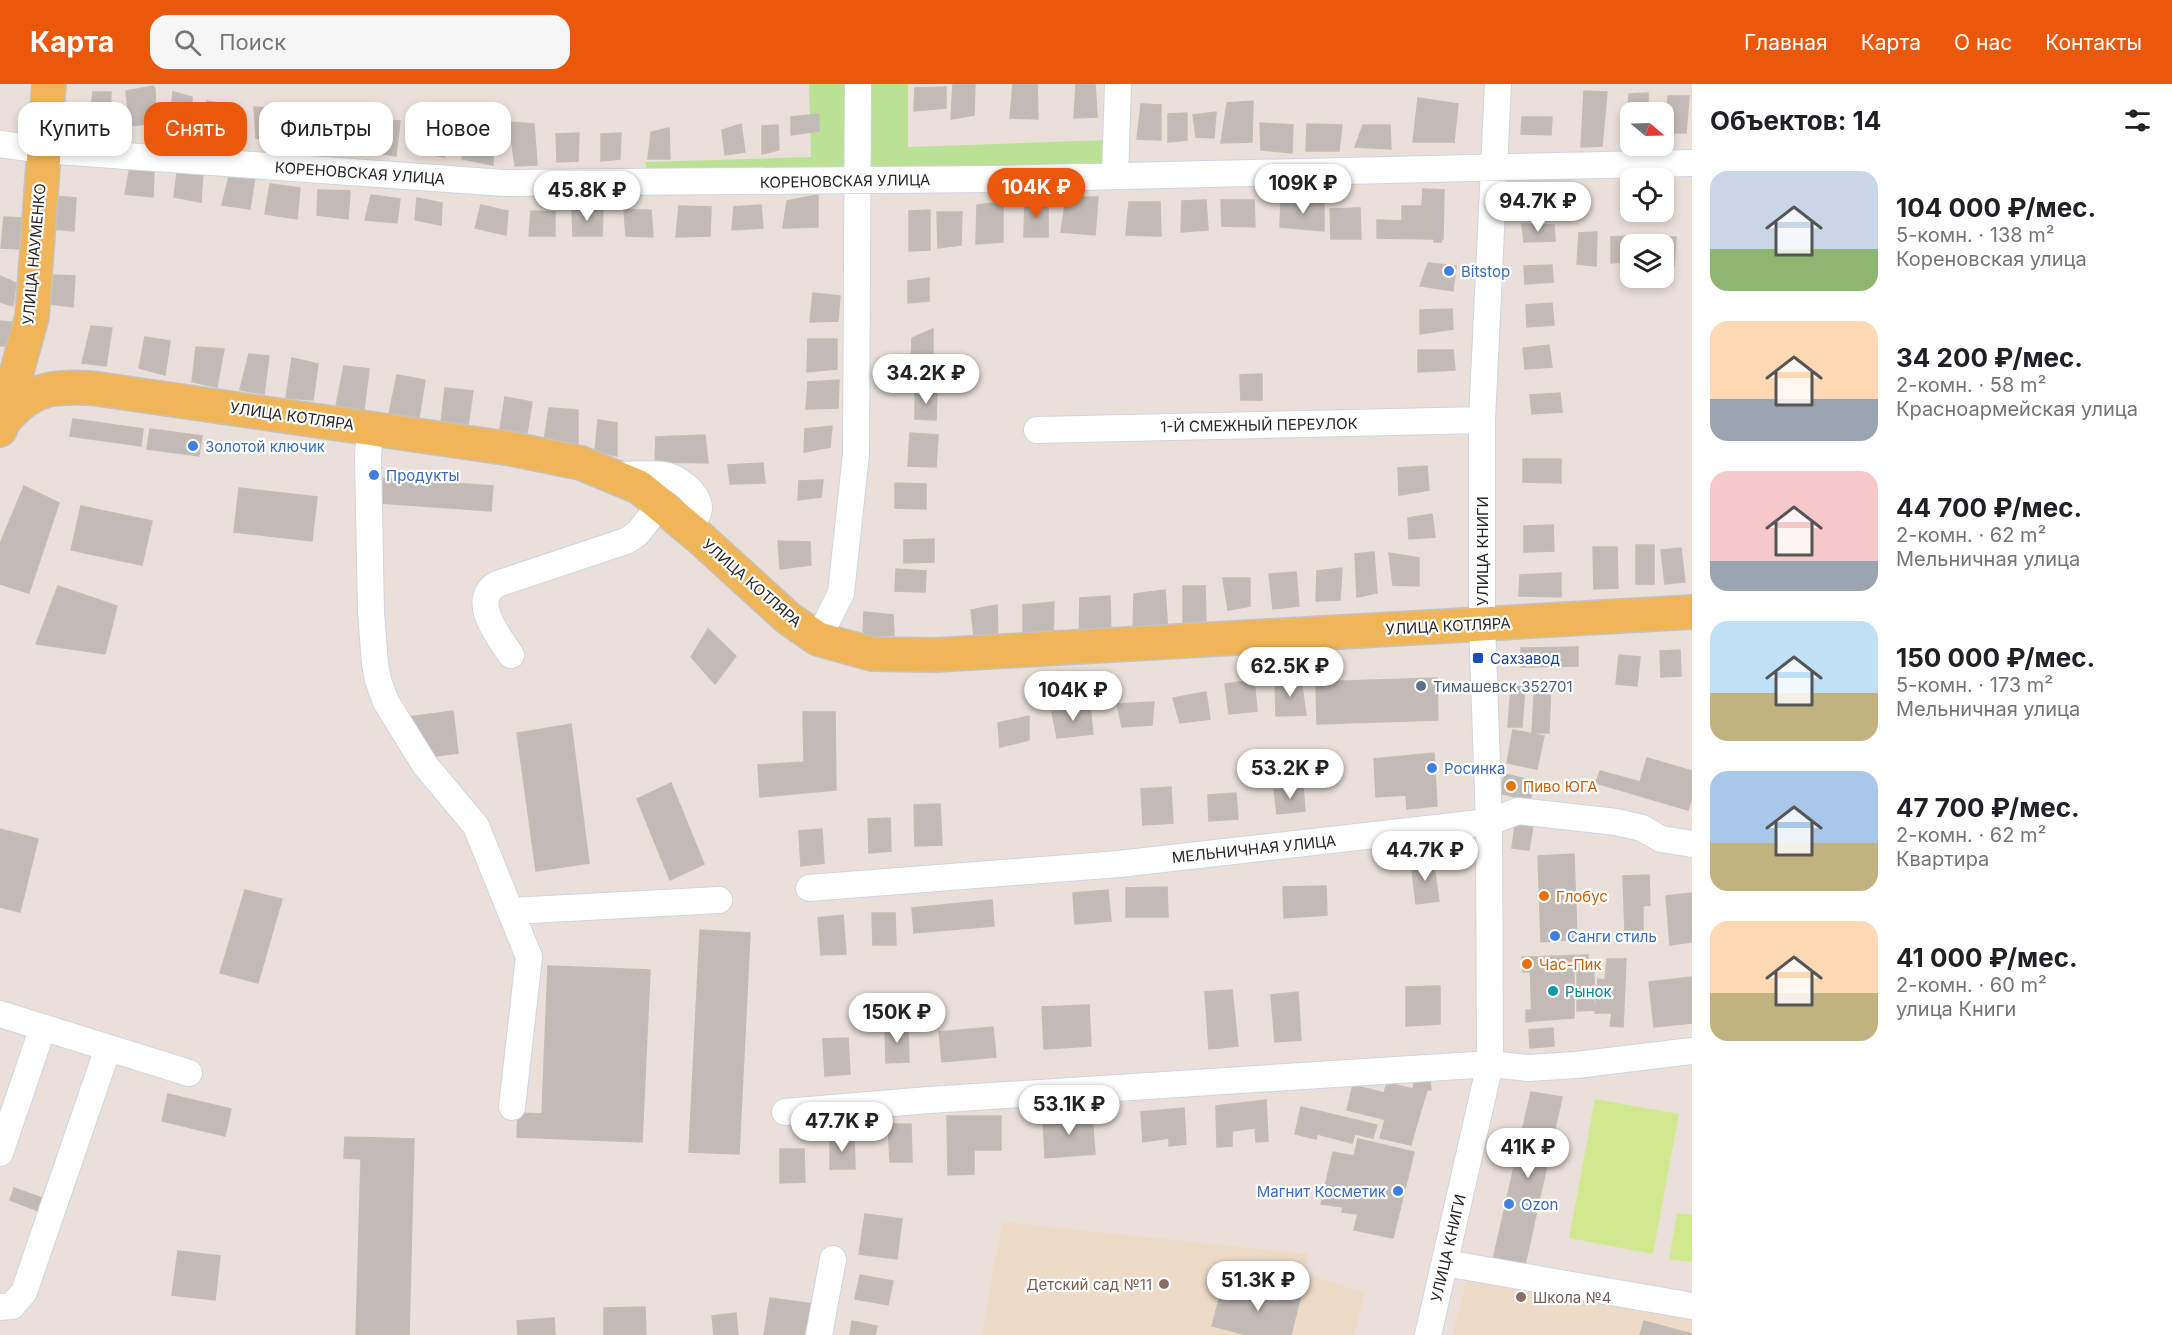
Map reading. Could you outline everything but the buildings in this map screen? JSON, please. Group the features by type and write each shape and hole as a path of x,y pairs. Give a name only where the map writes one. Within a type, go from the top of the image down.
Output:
{"main road":[{"name":"УЛИЦА НАУМЕНКО","path":"47,102 49,84"},
{"name":"УЛИЦА НАУМЕНКО","path":"2,425 9,368 32,317 43,156"},
{"name":"УЛИЦА НАУМЕНКО","path":"2,425 27,398 50,388"},
{"name":"УЛИЦА КОТЛЯРА","path":"50,388 91,388 512,449 581,463 639,488 689,529 788,618 818,639 872,654 935,655 1692,612"}],"street":[{"path":"818,639 841,593 856,454 858,84"},
{"path":"1115,176 1118,84"},
{"name":"УЛИЦА КНИГИ","path":"1428,1335 1490,1064 1489,822 1482,624 1482,420 1498,84"},
{"name":"КОРЕНОВСКАЯ УЛИЦА","path":"0,144 18,147"},
{"name":"КОРЕНОВСКАЯ УЛИЦА","path":"127,156 504,183 858,181 1692,163"},
{"name":"1-Й СМЕЖНЫЙ ПЕРЕУЛОК","path":"1037,430 1482,420"},
{"path":"370,428 368,456 371,612 378,680 386,702 425,765 476,826 529,957 512,1107"},
{"path":"608,475 663,475 674,479 689,490 698,501 698,512 689,529"},
{"path":"511,655 493,629 486,608 486,598 490,589 497,584 626,541 637,534 660,505"},
{"name":"МЕЛЬНИЧНАЯ УЛИЦА","path":"809,888 1119,864 1489,822 1518,811 1616,822 1642,828 1661,839 1692,844"},
{"path":"511,911 719,900"},
{"path":"0,1014 189,1073"},
{"path":"0,1153 42,1027"},
{"path":"0,1307 12,1306 24,1292 108,1048"},
{"path":"785,1112 928,1100 1490,1064 1528,1068 1576,1065 1692,1051"},
{"path":"819,1335 833,1259"},
{"path":"1445,1263 1692,1306"}],"shaded area":[{"name":"Детский сад №11","path":"1003,1222 1309,1254 1304,1273 1365,1293 1354,1335 982,1335"},
{"name":"Школа №4","path":"1467,1280 1692,1314 1692,1335 1452,1335"}],"green space":[{"path":"809,84 852,84 848,160 838,172 648,174 645,162 811,157"},
{"path":"864,84 908,84 908,147 1108,140 1107,164 870,172"},
{"path":"1595,1099 1679,1114 1653,1254 1569,1238"},
{"path":"1677,1213 1692,1215 1692,1262 1669,1259"}],"place":[{"name":"Bitstop","path":"1449,271"},
{"name":"Золотой ключик","path":"193,446"},
{"name":"Продукты","path":"374,475"},
{"name":"Сахзавод","path":"1478,658"},
{"name":"Тимашевск 352701","path":"1421,686"},
{"name":"Росинка","path":"1432,768"},
{"name":"Пиво ЮГА","path":"1511,786"},
{"name":"Глобус","path":"1544,896"},
{"name":"Санги стиль","path":"1555,936"},
{"name":"Час-Пик","path":"1527,964"},
{"name":"Рынок","path":"1553,991"},
{"name":"Магнит Косметик","path":"1398,1191"},
{"name":"Ozon","path":"1509,1204"},
{"name":"Детский сад №11","path":"1164,1284"},
{"name":"Школа №4","path":"1521,1297"}]}
